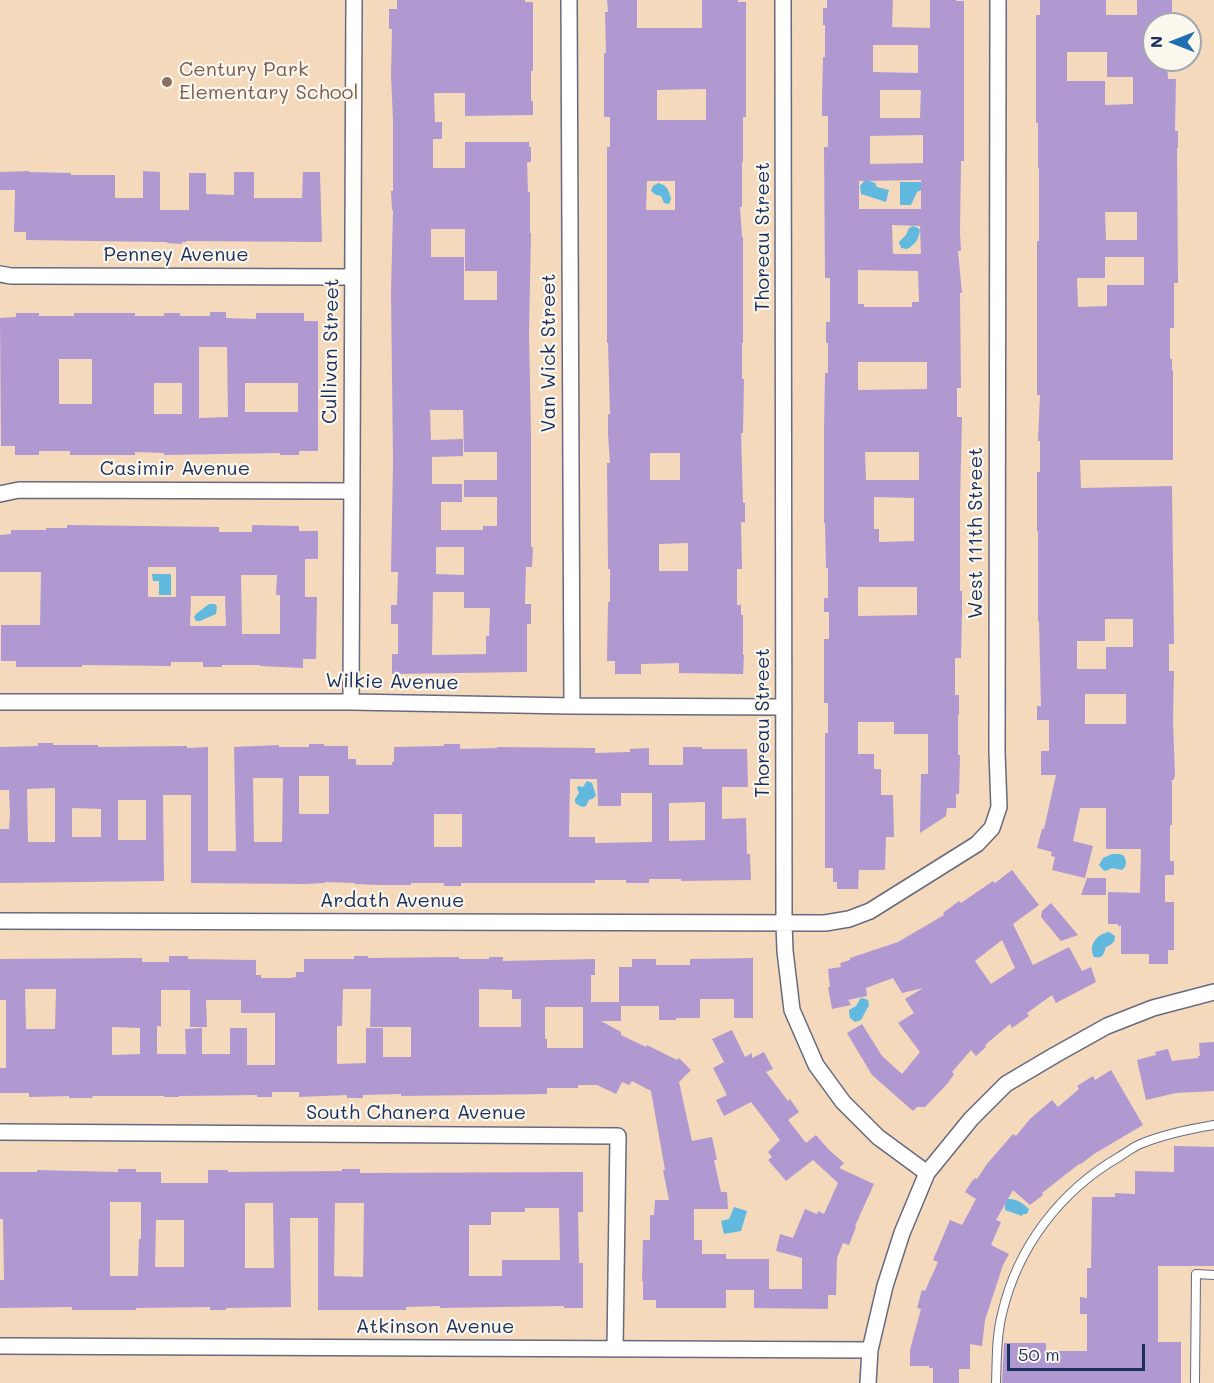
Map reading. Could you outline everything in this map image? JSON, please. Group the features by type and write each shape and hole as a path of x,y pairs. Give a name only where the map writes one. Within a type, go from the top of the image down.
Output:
{"street":[{"name":"Cullivan Street","path":"351,702 354,0"},
{"name":"Van Wick Street","path":"569,0 572,706"},
{"name":"Thoreau Street","path":"783,0 784,923 792,1010 816,1065 843,1102 878,1137 927,1173"},
{"name":"West 111th Street","path":"784,923 825,923 849,919 870,911 977,844 992,828 999,807 997,752 998,0"},
{"name":"Penney Avenue","path":"0,274 10,276 353,277"},
{"name":"Casimir Avenue","path":"0,494 19,490 351,491"},
{"name":"Wilkie Avenue","path":"0,702 351,702 784,707"},
{"name":"Ardath Avenue","path":"0,921 784,923"},
{"path":"868,1383 870,1350 885,1286 902,1233 927,1173 971,1119 1006,1084 1107,1026 1153,1008 1214,992"},
{"name":"South Chanera Avenue","path":"0,1132 618,1136 615,1349"},
{"name":"Atkinson Avenue","path":"0,1346 870,1350"}],"lane":[{"path":"996,1383 997,1350 1002,1315 1012,1280 1028,1247 1047,1218 1074,1188 1107,1164 1142,1143 1180,1131 1214,1125"},
{"path":"1195,1383 1196,1274 1214,1275"}],"water":[{"path":"867,180 875,183 877,187 889,190 886,202 861,194 860,186"},
{"path":"900,182 921,182 921,190 917,192 911,205 900,205"},
{"path":"658,183 666,187 671,199 669,204 664,203 661,196 651,191"},
{"path":"913,226 920,230 918,239 907,249 901,248 899,242"},
{"path":"152,574 171,574 171,595 159,595 159,581 153,581"},
{"path":"209,604 215,604 216,614 196,621 194,617 196,614"},
{"path":"587,781 592,783 596,795 589,800 586,806 582,807 575,803 579,793 577,788 578,786 583,787"},
{"path":"1112,854 1124,856 1126,864 1122,870 1112,868 1106,871 1099,865 1103,858"},
{"path":"1109,932 1115,936 1114,942 1106,947 1101,957 1094,957 1092,949 1094,941 1100,935"},
{"path":"863,998 868,1000 869,1005 861,1020 855,1022 850,1018 849,1010"},
{"path":"1008,1199 1017,1200 1025,1205 1029,1209 1027,1214 1022,1216 1005,1210 1005,1203"},
{"path":"734,1207 747,1211 741,1231 724,1234 721,1221 729,1219"}],"building":[{"path":"397,0 525,0 525,2 533,2 531,101 533,101 533,115 465,116 465,93 434,93 435,122 442,122 442,139 433,139 433,168 465,168 465,142 529,142 529,147 531,147 531,162 527,162 531,233 529,333 531,547 533,547 532,567 526,567 525,604 531,604 531,624 527,624 527,672 392,674 392,654 398,654 398,624 391,624 391,605 397,605 398,572 391,572 393,120 392,29 389,29 389,9 397,9","holes":["431,229 465,229 465,271 497,271 497,300 464,300 464,257 431,257","430,410 463,410 464,452 497,452 497,480 464,480 464,497 497,497 497,526 483,526 483,530 441,530 441,502 462,502 462,484 432,484 432,457 463,456 463,439 431,440","436,547 464,547 464,575 436,574","433,592 464,592 464,608 490,608 486,654 432,655"]},
{"path":"607,0 637,0 637,28 702,28 702,0 746,2 746,117 743,117 742,207 740,207 743,237 742,379 744,379 743,433 741,433 745,522 741,522 742,569 737,569 737,605 741,605 741,615 743,615 743,674 679,673 679,663 641,664 641,674 615,674 615,661 607,661 610,569 608,569 607,463 610,463 608,414 610,414 607,343 607,147 610,147 610,117 604,117 604,53 606,53 605,12 608,12","holes":["706,89 706,120 657,120 657,90","647,181 675,181 675,210 646,210","650,453 680,453 680,480 650,480","688,543 688,571 659,571 659,544"]},
{"path":"827,0 893,0 892,27 930,28 930,0 964,1 964,161 961,161 961,251 958,251 962,293 960,293 961,388 957,388 957,417 962,417 960,591 962,591 962,613 961,658 955,658 955,695 959,695 959,794 956,794 956,808 947,808 946,816 920,833 921,774 928,774 928,734 894,734 894,722 858,722 858,754 874,754 874,769 881,769 881,795 893,795 894,837 886,837 885,870 859,870 858,889 837,889 837,882 833,882 833,868 825,868 825,733 828,733 828,703 824,703 824,639 829,639 829,612 824,612 824,598 828,598 828,568 826,568 824,523 824,432 825,373 828,373 826,322 830,322 830,278 825,278 824,147 828,147 828,116 822,116 822,96 823,57 825,57 823,8 827,8","holes":["873,45 918,45 918,73 873,72","880,90 921,90 920,118 880,118","923,135 923,163 870,164 870,136","921,180 921,209 859,209 859,181","892,225 920,226 921,254 893,254","858,270 918,271 919,302 912,302 912,307 864,307 864,304 858,304","858,362 927,362 927,389 858,390","865,452 919,452 919,480 866,480","874,497 914,498 914,541 879,542 879,529 874,529","858,587 917,587 917,615 858,616"]},
{"path":"1040,0 1106,0 1106,15 1137,15 1137,0 1172,0 1172,12 1142,12 1142,72 1168,72 1168,79 1176,79 1178,283 1174,283 1174,328 1170,328 1170,359 1172,359 1173,370 1173,460 1080,460 1081,488 1172,486 1174,644 1169,644 1169,671 1174,671 1175,777 1172,780 1170,861 1174,861 1174,875 1165,875 1165,902 1174,902 1174,950 1168,950 1168,964 1149,964 1149,954 1121,954 1121,926 1108,924 1108,892 1140,893 1141,849 1106,849 1106,808 1080,808 1073,841 1093,846 1085,878 1052,870 1055,857 1051,856 1052,852 1037,848 1042,829 1044,829 1056,775 1041,775 1041,751 1049,751 1049,720 1037,720 1037,706 1041,706 1037,531 1040,395 1037,395 1039,168 1038,123 1036,123 1036,15 1040,15","holes":["1067,52 1107,52 1107,77 1133,77 1133,104 1105,105 1105,81 1067,81","1105,212 1137,212 1137,240 1106,240","1105,257 1144,257 1144,285 1107,285 1107,306 1078,307 1077,278 1105,278","1105,619 1133,619 1133,647 1106,647 1106,669 1077,669 1077,641 1105,641","1085,694 1126,694 1126,724 1085,724"]},
{"path":"143,171 160,172 160,210 189,210 189,173 206,173 206,194 234,195 234,172 254,172 254,198 302,198 303,172 320,172 322,242 186,241 182,244 26,240 26,232 14,232 15,190 0,190 0,172 71,173 71,175 115,175 115,198 143,198"},
{"path":"210,312 226,312 226,318 256,319 256,313 304,313 304,321 318,321 318,451 299,451 299,455 280,455 280,453 164,455 164,453 135,452 135,455 70,455 70,451 39,451 39,455 15,455 15,446 1,446 0,318 16,317 16,313 39,313 39,316 74,316 74,313 135,313 135,316 164,316 164,313 180,313 180,316 210,316","holes":["199,347 227,347 228,417 199,418","59,359 92,359 92,404 59,404","154,383 182,383 182,414 154,414","245,383 298,383 298,412 245,412"]},
{"path":"67,525 219,527 219,532 252,532 252,525 299,526 299,531 318,531 318,559 305,559 305,597 317,597 316,659 303,659 303,668 260,665 203,667 203,662 171,662 171,666 16,667 16,661 1,661 1,625 40,625 41,572 0,572 0,535 11,534 11,530 67,528","holes":["148,567 176,567 176,597 148,597","241,575 277,575 276,595 280,595 280,634 242,634","191,596 225,596 226,626 190,626"]},
{"path":"38,743 53,743 53,745 98,745 98,747 208,747 208,851 236,851 234,747 279,745 279,747 309,747 309,744 348,746 348,759 356,759 356,765 392,765 394,747 444,746 444,744 460,744 460,749 595,748 595,753 630,752 630,749 649,748 649,765 683,765 683,747 747,749 748,787 722,787 722,819 746,818 747,854 750,854 751,880 649,879 649,883 626,883 626,880 595,880 595,883 461,883 461,886 444,886 444,883 378,885 325,882 306,884 191,883 191,795 163,795 164,881 0,883 0,829 9,829 10,815 9,790 0,790 0,747 38,746","holes":["299,776 329,776 329,814 299,814","253,778 283,778 282,842 254,842","570,779 597,779 598,806 621,806 621,793 652,793 652,842 595,843 595,837 569,837","55,788 55,842 28,842 27,789","118,800 146,800 146,840 118,840","705,802 705,840 669,841 669,803","72,808 101,809 101,837 72,837","434,814 462,814 462,847 434,847"]},
{"path":"1012,870 1039,905 1013,924 1033,965 1069,947 1082,971 1091,967 1096,982 1056,1003 1052,995 1027,1013 1029,1016 1012,1028 1010,1024 985,1045 986,1047 976,1056 971,1050 952,1072 954,1074 948,1083 925,1107 917,1107 913,1111 872,1075 847,1033 862,1024 882,1056 902,1074 920,1052 898,1023 914,1013 905,999 923,988 902,993 893,978 866,988 867,996 848,1000 851,1005 832,1009 828,969 841,967 840,963 850,958 898,942 944,915 943,913 959,901 961,903 993,881 995,883","holes":["1002,940 1015,968 991,984 975,961"]},
{"path":"1087,878 1106,878 1106,895 1081,895"},
{"path":"1051,903 1078,935 1061,941 1041,917 1042,911"},
{"path":"169,956 188,956 188,959 256,960 256,975 261,975 261,978 291,978 296,977 296,972 304,972 304,959 354,959 354,956 368,956 368,958 459,957 459,959 503,957 503,961 595,959 595,975 591,975 591,1002 619,1002 619,967 632,967 632,959 656,959 656,965 690,965 690,959 753,958 753,1018 734,1018 734,999 700,999 700,1018 659,1020 659,1006 621,1006 621,1021 601,1021 621,1032 621,1035 646,1047 647,1045 677,1060 679,1058 691,1070 679,1082 692,1141 712,1137 721,1192 727,1192 728,1209 694,1209 694,1240 702,1240 702,1254 726,1254 726,1259 769,1259 769,1289 802,1289 802,1258 776,1251 780,1234 793,1238 805,1209 824,1214 838,1183 813,1160 786,1181 768,1160 772,1157 768,1152 780,1140 751,1102 724,1116 716,1100 727,1095 713,1068 724,1062 712,1039 732,1030 745,1057 752,1053 752,1058 764,1052 773,1069 766,1072 799,1112 788,1120 806,1143 816,1135 844,1163 839,1168 874,1184 849,1245 843,1243 837,1258 836,1295 828,1295 828,1309 754,1308 754,1290 726,1290 726,1308 656,1308 656,1300 643,1300 643,1240 650,1240 650,1215 654,1215 655,1200 669,1200 651,1091 632,1081 629,1085 622,1082 616,1094 597,1085 578,1085 578,1088 547,1088 547,1094 401,1096 401,1094 363,1095 363,1098 347,1098 347,1095 299,1097 299,1092 272,1092 272,1097 257,1097 257,1095 92,1096 93,1098 29,1097 29,1093 0,1093 0,1068 6,1068 6,1000 0,1000 0,959 142,958 142,962 169,962","holes":["25,989 56,989 55,1029 26,1029","343,989 371,989 370,1027 411,1027 411,1057 383,1057 383,1028 366,1028 366,1063 337,1064 337,1026 342,1026","479,989 512,990 512,999 521,999 521,1027 479,1027","161,990 190,990 190,1027 207,1027 206,1000 241,1000 241,1013 275,1013 275,1065 247,1065 247,1028 230,1028 230,1054 202,1054 202,1028 185,1029 186,1054 157,1054 157,1026 161,1026","545,1007 583,1007 583,1048 547,1048 547,1039 545,1039","112,1027 140,1028 140,1054 112,1055"]},
{"path":"1214,1042 1214,1091 1176,1093 1146,1100 1137,1060 1168,1049 1172,1061 1198,1058 1200,1056 1199,1043"},
{"path":"1111,1070 1143,1125 1079,1164 1030,1205 1013,1190 996,1220 1001,1222 991,1245 1009,1254 1003,1265 985,1320 982,1346 970,1344 970,1369 959,1369 959,1383 933,1383 933,1368 910,1366 910,1350 921,1309 917,1308 922,1290 925,1291 938,1262 933,1260 950,1220 962,1225 976,1199 965,1192 1013,1134 1016,1136 1030,1119 1052,1100 1058,1107 1079,1089 1077,1086 1093,1076 1095,1080"},
{"path":"1174,1146 1214,1147 1214,1266 1158,1266 1158,1342 1181,1342 1181,1383 1002,1383 1004,1343 1046,1343 1046,1351 1087,1351 1087,1314 1080,1314 1080,1297 1087,1298 1087,1268 1091,1268 1092,1197 1115,1197 1115,1193 1135,1194 1135,1171 1174,1172"},
{"path":"118,1169 136,1169 136,1172 161,1172 161,1183 208,1183 208,1170 228,1170 228,1172 360,1169 360,1173 583,1172 583,1212 578,1212 579,1263 583,1263 583,1308 564,1308 564,1306 440,1308 440,1306 406,1307 406,1310 318,1310 318,1218 290,1218 291,1307 226,1308 226,1310 210,1310 210,1307 136,1308 136,1310 72,1310 72,1307 0,1308 0,1280 4,1280 0,1172 37,1172 37,1170 118,1172","holes":["110,1202 141,1202 138,1276 110,1276","245,1203 273,1203 274,1268 245,1268","335,1203 364,1203 363,1277 334,1276","525,1208 559,1208 560,1260 502,1260 502,1276 469,1276 469,1225 491,1225 491,1212 525,1212","156,1220 184,1220 184,1267 155,1267"]}],"place":[{"name":"Century Park Elementary School","path":"167,82"}]}
